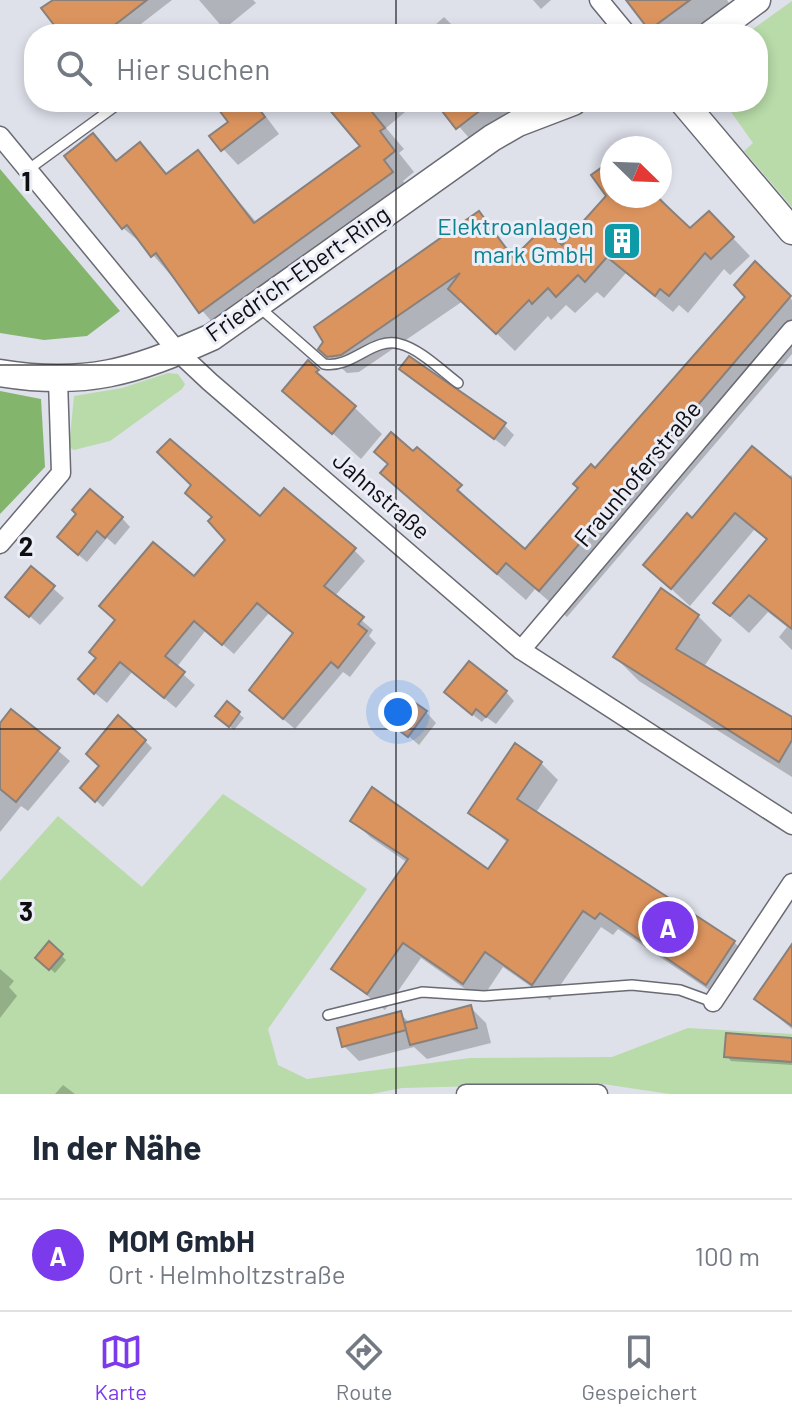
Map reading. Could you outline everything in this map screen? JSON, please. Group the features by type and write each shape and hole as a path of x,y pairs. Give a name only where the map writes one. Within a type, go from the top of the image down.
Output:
{"main road":[{"path":"725,24 757,0"},
{"name":"Friedrich-Ebert-Ring","path":"0,373 58,380 99,377 178,352 212,337 492,138 518,123 547,112"},
{"path":"691,112 792,231"}],"street":[{"path":"599,0 619,24"},
{"name":"Jahnstraße","path":"0,136 178,352 521,650 792,825"},
{"name":"Fraunhoferstraße","path":"521,650 792,330"},
{"path":"0,544 61,473 58,380"},
{"path":"713,1002 792,883"},
{"path":"466,1094 598,1094"}],"lane":[{"path":"29,169 107,112"},
{"path":"256,305 324,364 337,366 385,343 401,344 458,383"},
{"path":"328,1015 422,992 484,996 632,985 680,990 713,1002"}],"green space":[{"path":"792,1 792,207 744,151 753,143 731,112 768,112 768,24 760,24"},
{"path":"0,169 120,311 87,336 44,340 0,333"},
{"path":"168,373 178,374 185,384 182,389 110,441 74,450 69,447 74,396 122,388"},
{"path":"0,391 41,399 45,467 0,514"},
{"path":"223,794 367,889 268,1029 278,1065 307,1079 470,1058 612,1057 688,1028 792,1034 792,1094 670,1094 596,1083 402,1088 371,1094 0,1094 0,881 58,816 142,887"}],"building":[{"path":"53,0 147,0 116,24 53,24 41,8"},
{"path":"626,0 690,0 657,24 644,24"},
{"path":"220,112 261,112 265,117 221,151 209,136 228,122"},
{"path":"331,112 372,112 385,128 380,131 395,151 384,160 393,172 199,313 156,253 151,257 127,225 122,229 64,156 93,133 116,161 140,142 166,174 198,150 254,223 360,146"},
{"path":"443,112 478,112 456,129"},
{"path":"600,169 600,188 591,175"},
{"path":"600,203 600,208 669,208 690,228 709,211 734,237 711,259 705,253 669,296 660,289 655,296 607,257 585,282 578,275 556,297 548,288 532,304 529,300 496,334 448,289 460,273 341,355 327,357 318,349 323,342 314,327 479,211 513,258 543,228 562,245"},
{"path":"755,261 791,296 539,591 506,563 497,574 380,473 388,464 374,452 391,432 413,451 417,447 462,485 457,490 525,549 578,488 573,484 591,464 595,468 745,297 734,285"},
{"path":"409,356 506,423 494,439 399,369"},
{"path":"308,360 319,370 316,372 356,406 332,434 282,391"},
{"path":"170,439 260,516 284,488 356,548 324,586 364,617 358,624 367,631 338,668 331,662 283,719 249,690 293,633 257,603 222,645 194,621 165,656 185,672 164,698 120,662 94,694 78,679 96,658 89,652 115,620 99,606 153,542 194,576 225,540 208,521 212,517 185,493 191,485 157,452"},
{"path":"752,446 792,479 792,629 749,595 730,616 713,603 767,539 735,513 671,589 643,565 687,513 692,518"},
{"path":"90,489 123,517 105,538 97,531 78,555 57,537 76,514 72,510"},
{"path":"31,566 55,586 29,617 5,597"},
{"path":"661,588 699,615 676,649 792,717 792,740 779,762 613,657"},
{"path":"469,661 507,691 486,717 476,709 472,715 444,692"},
{"path":"407,697 427,711 408,737 389,723"},
{"path":"227,701 240,712 229,727 215,716"},
{"path":"11,709 60,748 16,802 0,789 0,723"},
{"path":"118,715 146,740 95,802 80,788 99,766 86,754"},
{"path":"515,743 542,762 517,799 735,941 706,985 600,913 595,919 583,911 532,985 485,952 463,984 403,943 367,994 331,969 408,859 350,821 372,787 488,869 508,840 468,813"},
{"path":"49,941 63,954 49,970 35,958"},
{"path":"792,944 792,1026 754,999"},
{"path":"471,1005 477,1028 410,1045 404,1023"},
{"path":"401,1011 406,1030 342,1047 337,1028"},
{"path":"726,1033 792,1038 792,1062 724,1057"}],"place":[{"name":"Elektroanlagen mark GmbH","path":"622,241"},
{"name":"MOM GmbH","path":"668,927"}]}
